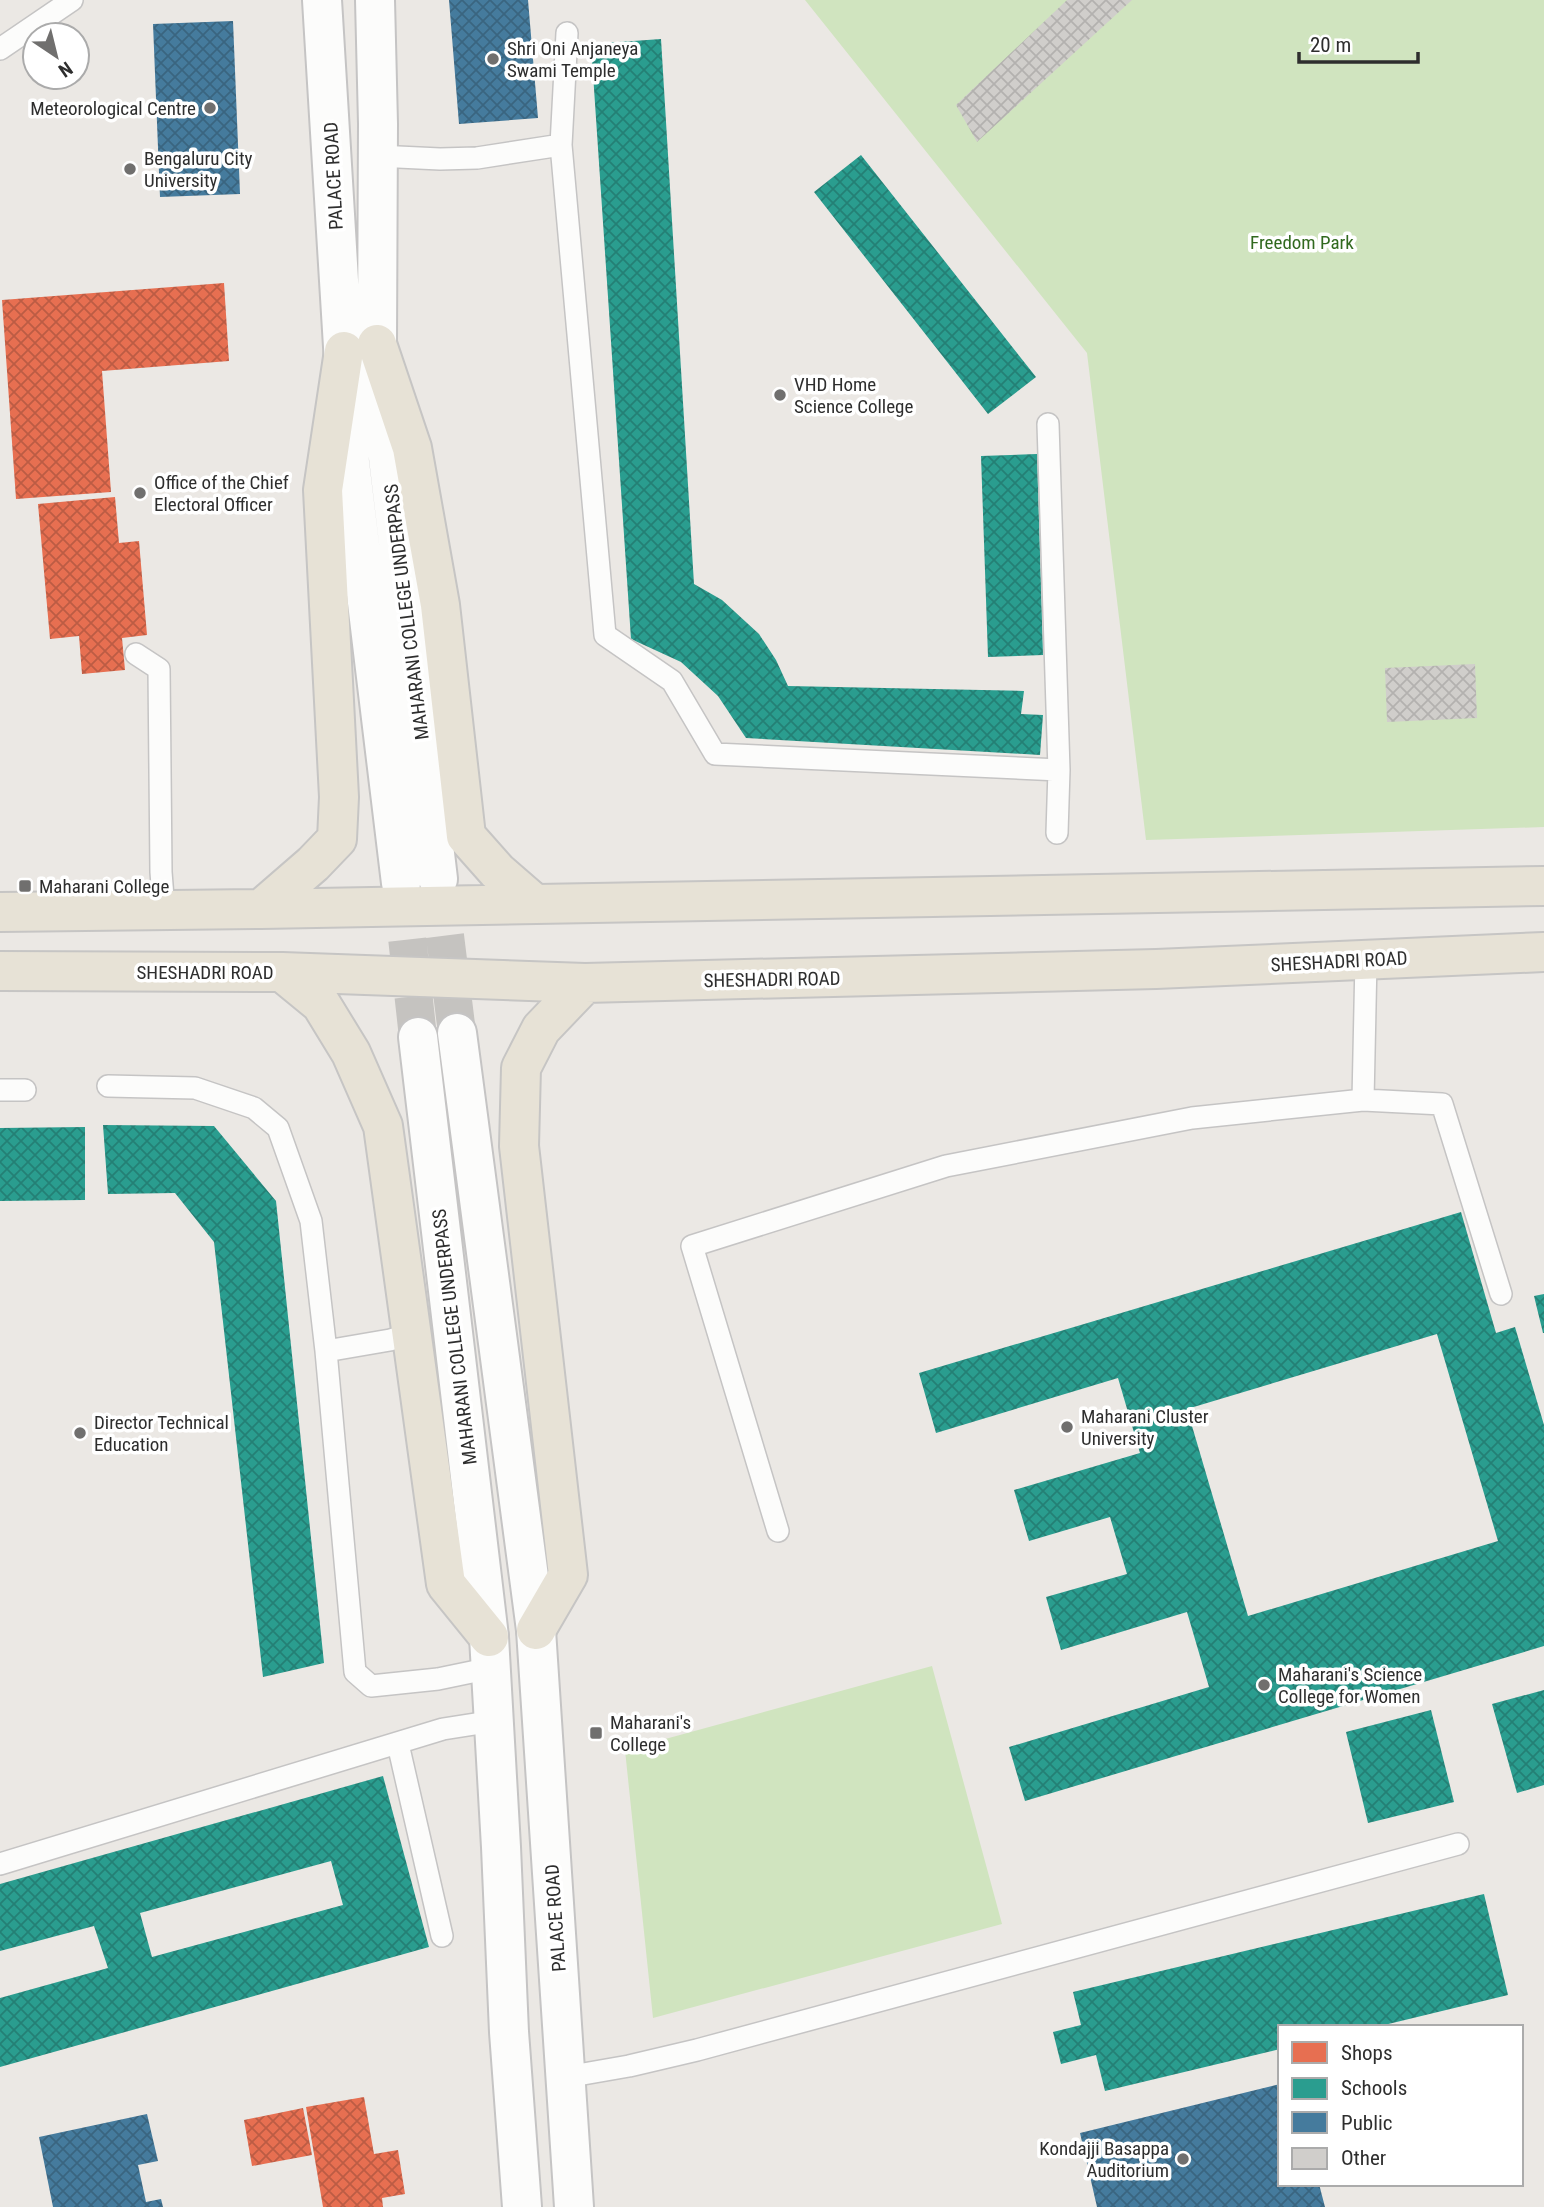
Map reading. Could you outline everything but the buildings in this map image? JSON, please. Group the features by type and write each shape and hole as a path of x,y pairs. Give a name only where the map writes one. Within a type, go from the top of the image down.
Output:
{"main road":[{"name":"PALACE ROAD","path":"322,0 361,348"},
{"path":"261,909 313,864 337,839 339,797 323,490 361,348 377,156 376,0"},
{"path":"361,348 412,448 440,605 466,836 496,871 535,904"},
{"name":"MAHARANI COLLEGE UNDERPASS","path":"361,348 386,441 438,879"},
{"name":"MAHARANI COLLEGE UNDERPASS","path":"361,348 351,462 401,883"},
{"path":"0,912 1544,886"},
{"name":"SHESHADRI ROAD","path":"0,971 282,972 584,983 1156,969 1544,951"},
{"path":"282,972 321,1004 351,1053 383,1126 446,1584 490,1652 509,2032 522,2207"},
{"path":"536,1630 568,1575 519,1146 521,1068 541,1030 584,983"},
{"path":"457,1033 536,1630"},
{"name":"MAHARANI COLLEGE UNDERPASS","path":"418,1037 490,1652"},
{"name":"PALACE ROAD","path":"536,1630 574,2207"}],"lane":[{"path":"0,49 72,0"},
{"path":"567,33 561,145 605,635 672,681 715,754 1059,770"},
{"path":"377,156 477,158 561,145"},
{"path":"1048,424 1059,770 1056,833"},
{"path":"136,654 159,669 161,873 164,910"},
{"path":"1363,1100 1366,960"},
{"path":"108,1086 195,1088 254,1108 278,1128 311,1222 326,1351 355,1672 371,1686 438,1679 490,1652"},
{"path":"0,1090 25,1090"},
{"path":"778,1531 692,1246 946,1166 1192,1118 1363,1100 1442,1104 1501,1294"},
{"path":"326,1351 411,1334"},
{"path":"0,1864 443,1729 494,1721"},
{"path":"398,1744 442,1936"},
{"path":"566,2077 697,2050 1458,1844"}],"green space":[{"name":"Freedom Park","path":"805,0 1544,0 1544,827 1146,840 1087,353"},
{"path":"932,1666 1002,1924 653,2018 625,1750"}],"tunnel":[{"path":"438,879 457,1033"},
{"path":"401,883 418,1037"}],"place":[{"name":"Shri Oni Anjaneya Swami Temple","path":"493,59"},
{"name":"Meteorological Centre","path":"210,108"},
{"name":"Bengaluru City University","path":"130,169"},
{"name":"VHD Home Science College","path":"780,395"},
{"name":"Office of the Chief Electoral Officer","path":"140,493"},
{"name":"Maharani College","path":"25,886"},
{"name":"Maharani Cluster University","path":"1067,1427"},
{"name":"Director Technical Education","path":"80,1433"},
{"name":"Maharani's Science College for Women","path":"1264,1685"},
{"name":"Maharani's College","path":"596,1733"},
{"name":"Kondajji Basappa Auditorium","path":"1183,2159"}]}
